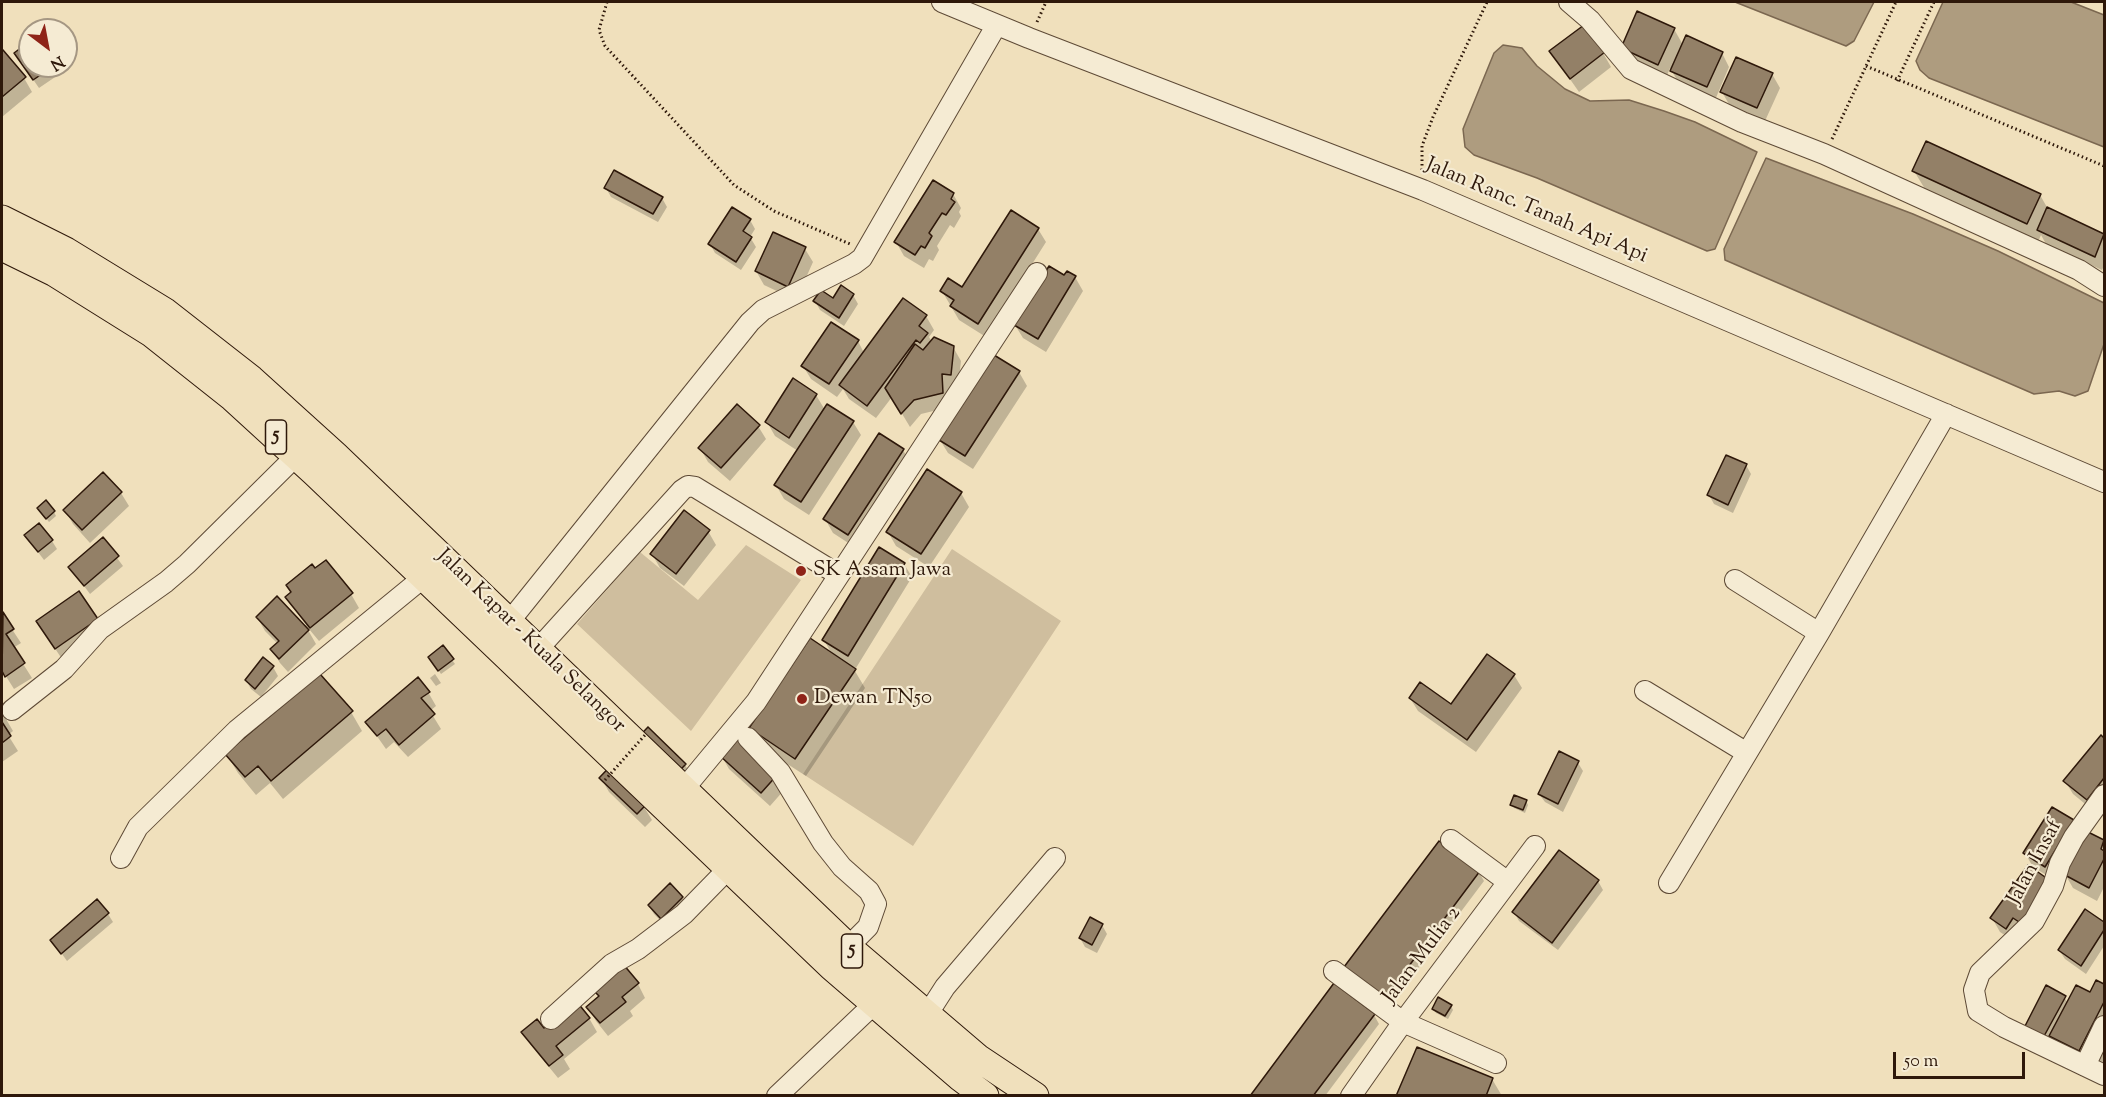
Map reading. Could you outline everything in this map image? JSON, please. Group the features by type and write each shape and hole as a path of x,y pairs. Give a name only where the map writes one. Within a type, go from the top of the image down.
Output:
{"highway":[{"name":"Jalan Kapar - Kuala Selangor","path":"2,219 66,251 164,311 251,379 335,455 509,622 528,659"},
{"name":"Jalan Kapar - Kuala Selangor","path":"2,247 55,273 151,333 226,393 424,577 528,659 675,799 978,1058 1035,1095"},
{"name":"Jalan Kapar - Kuala Selangor","path":"675,799 729,868 832,967 961,1078 985,1095"}],"street":[{"name":"Jalan Ranc. Tanah Api Api","path":"942,2 996,26 1424,190 2104,482"},
{"path":"1569,2 1590,20 1631,69 1742,122 1824,154 2079,270 2104,286"},
{"path":"509,622 750,322 763,310 862,258 996,26"},
{"path":"675,799 756,702 1037,273"},
{"path":"1668,883 1819,633 1946,414"},
{"path":"12,710 64,669 100,629 166,582 187,564 296,456"},
{"path":"528,659 681,489 688,486 695,487 839,574"},
{"path":"121,858 138,827 237,730 424,577"},
{"path":"1735,580 1819,633"},
{"path":"1645,691 1747,753"},
{"path":"748,738 780,772 823,843 842,867 870,891 876,904 868,927 848,947"},
{"name":"Jalan Insaf","path":"2104,795 2074,837 2034,921 1980,973 1974,990 1978,1011 2004,1028 2104,1075"},
{"path":"1451,840 1508,882"},
{"name":"Jalan Mulia 2","path":"1351,1095 1535,846"},
{"path":"927,1015 945,987 1055,858"},
{"path":"552,1019 612,964 638,949 684,914 729,868"},
{"path":"1334,971 1403,1022 1496,1063"},
{"path":"777,1095 874,1004"},
{"path":"2085,1066 2104,1026"}],"path":[{"path":"607,2 599,30 605,46 734,185 774,211 835,239 867,250"},
{"path":"1424,190 1422,146 1433,117 1487,2"},
{"path":"1824,154 1896,2"},
{"path":"1897,81 1934,2"},
{"path":"1866,66 1897,81 2104,166"},
{"path":"605,780 645,735"}],"shaded area":[{"path":"1735,2 1874,2 1854,41 1846,46"},
{"path":"1943,2 2071,2 2104,15 2104,147 1929,78 1920,70 1916,61"},
{"path":"1503,45 1522,48 1537,66 1565,89 1590,101 1629,100 1695,122 1757,152 1715,249 1707,251 1537,178 1474,155 1465,147 1463,129 1494,53"},
{"path":"1766,158 1913,214 1998,251 2104,303 2104,344 2088,391 2075,396 2059,391 2034,394 1725,260 1724,249"},
{"path":"746,545 801,580 691,731 577,624 640,552 698,600"},
{"path":"952,549 1061,621 913,846 803,774"}],"building":[{"path":"1637,11 1675,28 1658,65 1621,48"},
{"path":"1584,25 1605,52 1570,79 1549,51"},
{"path":"1686,35 1723,52 1707,87 1670,71"},
{"path":"2,51 18,68 18,78 25,78 2,97"},
{"path":"1736,57 1773,73 1757,108 1720,92"},
{"path":"1926,141 2041,194 2027,224 1912,171"},
{"path":"614,170 663,197 653,214 604,188"},
{"path":"933,180 954,193 951,199 955,202 946,215 942,213 929,233 932,236 925,248 921,246 915,255 894,242"},
{"path":"732,207 751,219 743,231 752,237 736,262 708,244"},
{"path":"2047,207 2104,234 2095,257 2037,230"},
{"path":"1011,210 1039,228 978,324 950,306 954,300 940,291 948,278 962,287"},
{"path":"773,232 806,247 788,287 755,271"},
{"path":"1049,266 1064,275 1067,271 1076,276 1038,339 1014,325"},
{"path":"841,285 854,294 839,318 813,301 821,290 833,298"},
{"path":"903,298 927,315 919,326 928,333 920,343 916,340 867,406 839,385"},
{"path":"831,322 859,340 829,384 801,366"},
{"path":"934,337 954,346 951,375 942,374 943,393 914,400 901,414 885,388 915,344 923,350"},
{"path":"994,355 1020,371 965,456 939,440"},
{"path":"793,378 817,394 789,438 765,422"},
{"path":"737,404 760,425 721,468 698,448"},
{"path":"827,404 854,421 801,502 774,485"},
{"path":"879,433 904,449 848,535 823,519"},
{"path":"1726,455 1747,464 1728,505 1707,495"},
{"path":"927,469 962,492 921,554 886,532"},
{"path":"103,472 122,492 82,530 63,510"},
{"path":"46,500 55,511 46,519 37,508"},
{"path":"684,510 710,530 676,574 650,554"},
{"path":"39,523 53,540 38,552 24,535"},
{"path":"103,537 119,556 84,586 68,567"},
{"path":"879,547 905,563 848,656 822,640"},
{"path":"326,560 353,593 310,628 285,597 291,592 286,585 312,564 315,568"},
{"path":"79,591 98,619 55,649 36,621"},
{"path":"277,596 309,630 279,659 270,649 279,641 256,617"},
{"path":"3,612 14,629 6,634 25,663 5,677 2,671"},
{"name":"Dewan TN50","path":"810,638 856,669 795,759 749,728"},
{"path":"443,645 454,659 438,671 428,657"},
{"path":"1487,654 1515,674 1467,740 1409,698 1420,682 1451,704"},
{"path":"263,657 274,666 255,689 245,680"},
{"path":"320,674 353,711 271,781 258,766 245,777 225,754"},
{"path":"418,677 430,692 421,698 435,714 399,745 386,729 377,736 365,722"},
{"path":"2,722 11,736 2,743"},
{"path":"648,727 686,764 637,814 599,778"},
{"path":"2101,735 2104,738 2104,778 2087,800 2063,781"},
{"path":"736,737 778,774 761,793 719,755"},
{"path":"1559,751 1579,761 1558,804 1538,794"},
{"path":"1514,795 1527,800 1523,810 1510,805"},
{"path":"2052,807 2074,820 2045,867 2023,853"},
{"path":"2086,831 2104,840 2101,849 2104,851 2104,859 2089,888 2063,874"},
{"path":"1439,841 1480,871 1385,998 1344,967"},
{"path":"1559,850 1599,880 1552,943 1512,912"},
{"path":"2028,865 2052,882 2022,924 2013,918 2006,929 1990,918"},
{"path":"670,883 683,897 661,919 648,905"},
{"path":"97,899 109,913 61,954 50,940"},
{"path":"2085,909 2104,922 2104,930 2081,966 2058,950"},
{"path":"1090,917 1103,924 1092,945 1079,938"},
{"path":"623,964 639,983 622,997 626,1002 600,1023 586,1007 599,996 592,989"},
{"path":"2096,980 2104,984 2104,1002 2079,1051 2049,1036 2076,985 2090,992"},
{"path":"1334,983 1375,1014 1313,1096 1250,1096"},
{"path":"2046,985 2066,996 2043,1038 2024,1028"},
{"path":"1438,997 1452,1005 1445,1016 1432,1009"},
{"path":"577,1002 590,1018 556,1046 563,1055 549,1066 521,1032 537,1019 544,1028"},
{"path":"1417,1047 1493,1078 1486,1096 1396,1096"}],"place":[{"name":"SK Assam Jawa","path":"801,571"},
{"name":"Dewan TN50","path":"802,699"}]}
